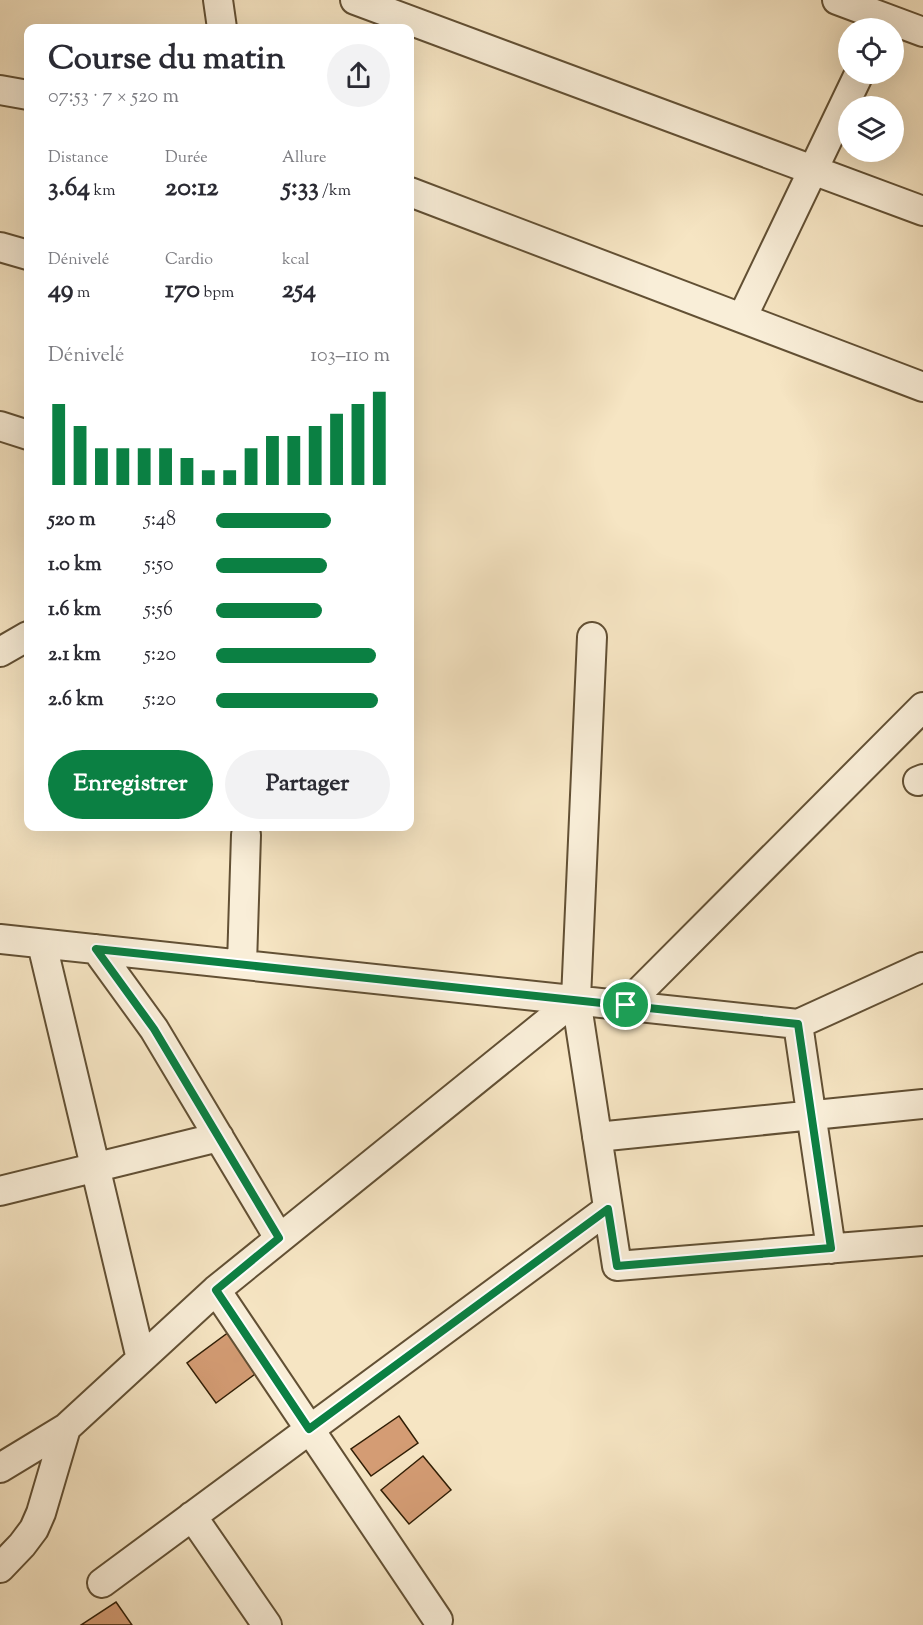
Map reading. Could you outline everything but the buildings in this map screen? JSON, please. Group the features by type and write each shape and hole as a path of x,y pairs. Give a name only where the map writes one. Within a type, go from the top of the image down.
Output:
{"street":[{"path":"218,0 221,24"},
{"path":"355,0 923,211"},
{"path":"837,0 887,16 923,32"},
{"path":"742,318 854,84"},
{"path":"0,90 24,94"},
{"path":"414,194 923,387"},
{"path":"0,247 24,254"},
{"path":"0,426 24,434"},
{"path":"592,637 576,999 617,1266 923,1241"},
{"path":"0,652 24,638"},
{"path":"626,1005 923,707"},
{"path":"242,964 246,835"},
{"path":"0,939 798,1024 923,967"},
{"path":"42,944 141,1359"},
{"path":"96,949 154,1029 279,1238"},
{"path":"0,1468 66,1428 216,1290 576,999"},
{"path":"798,1024 831,1248"},
{"path":"597,1137 923,1104"},
{"path":"0,1191 219,1137"},
{"path":"102,1583 608,1209"},
{"path":"216,1290 438,1620"},
{"path":"0,1568 22,1545 34,1528 41,1513 66,1428"},
{"path":"192,1516 267,1625"}],"route":[{"path":"96,949 493,990 626,1005 798,1024 831,1248 617,1266 608,1209 309,1429 216,1290 279,1238 154,1029 96,949"}]}
